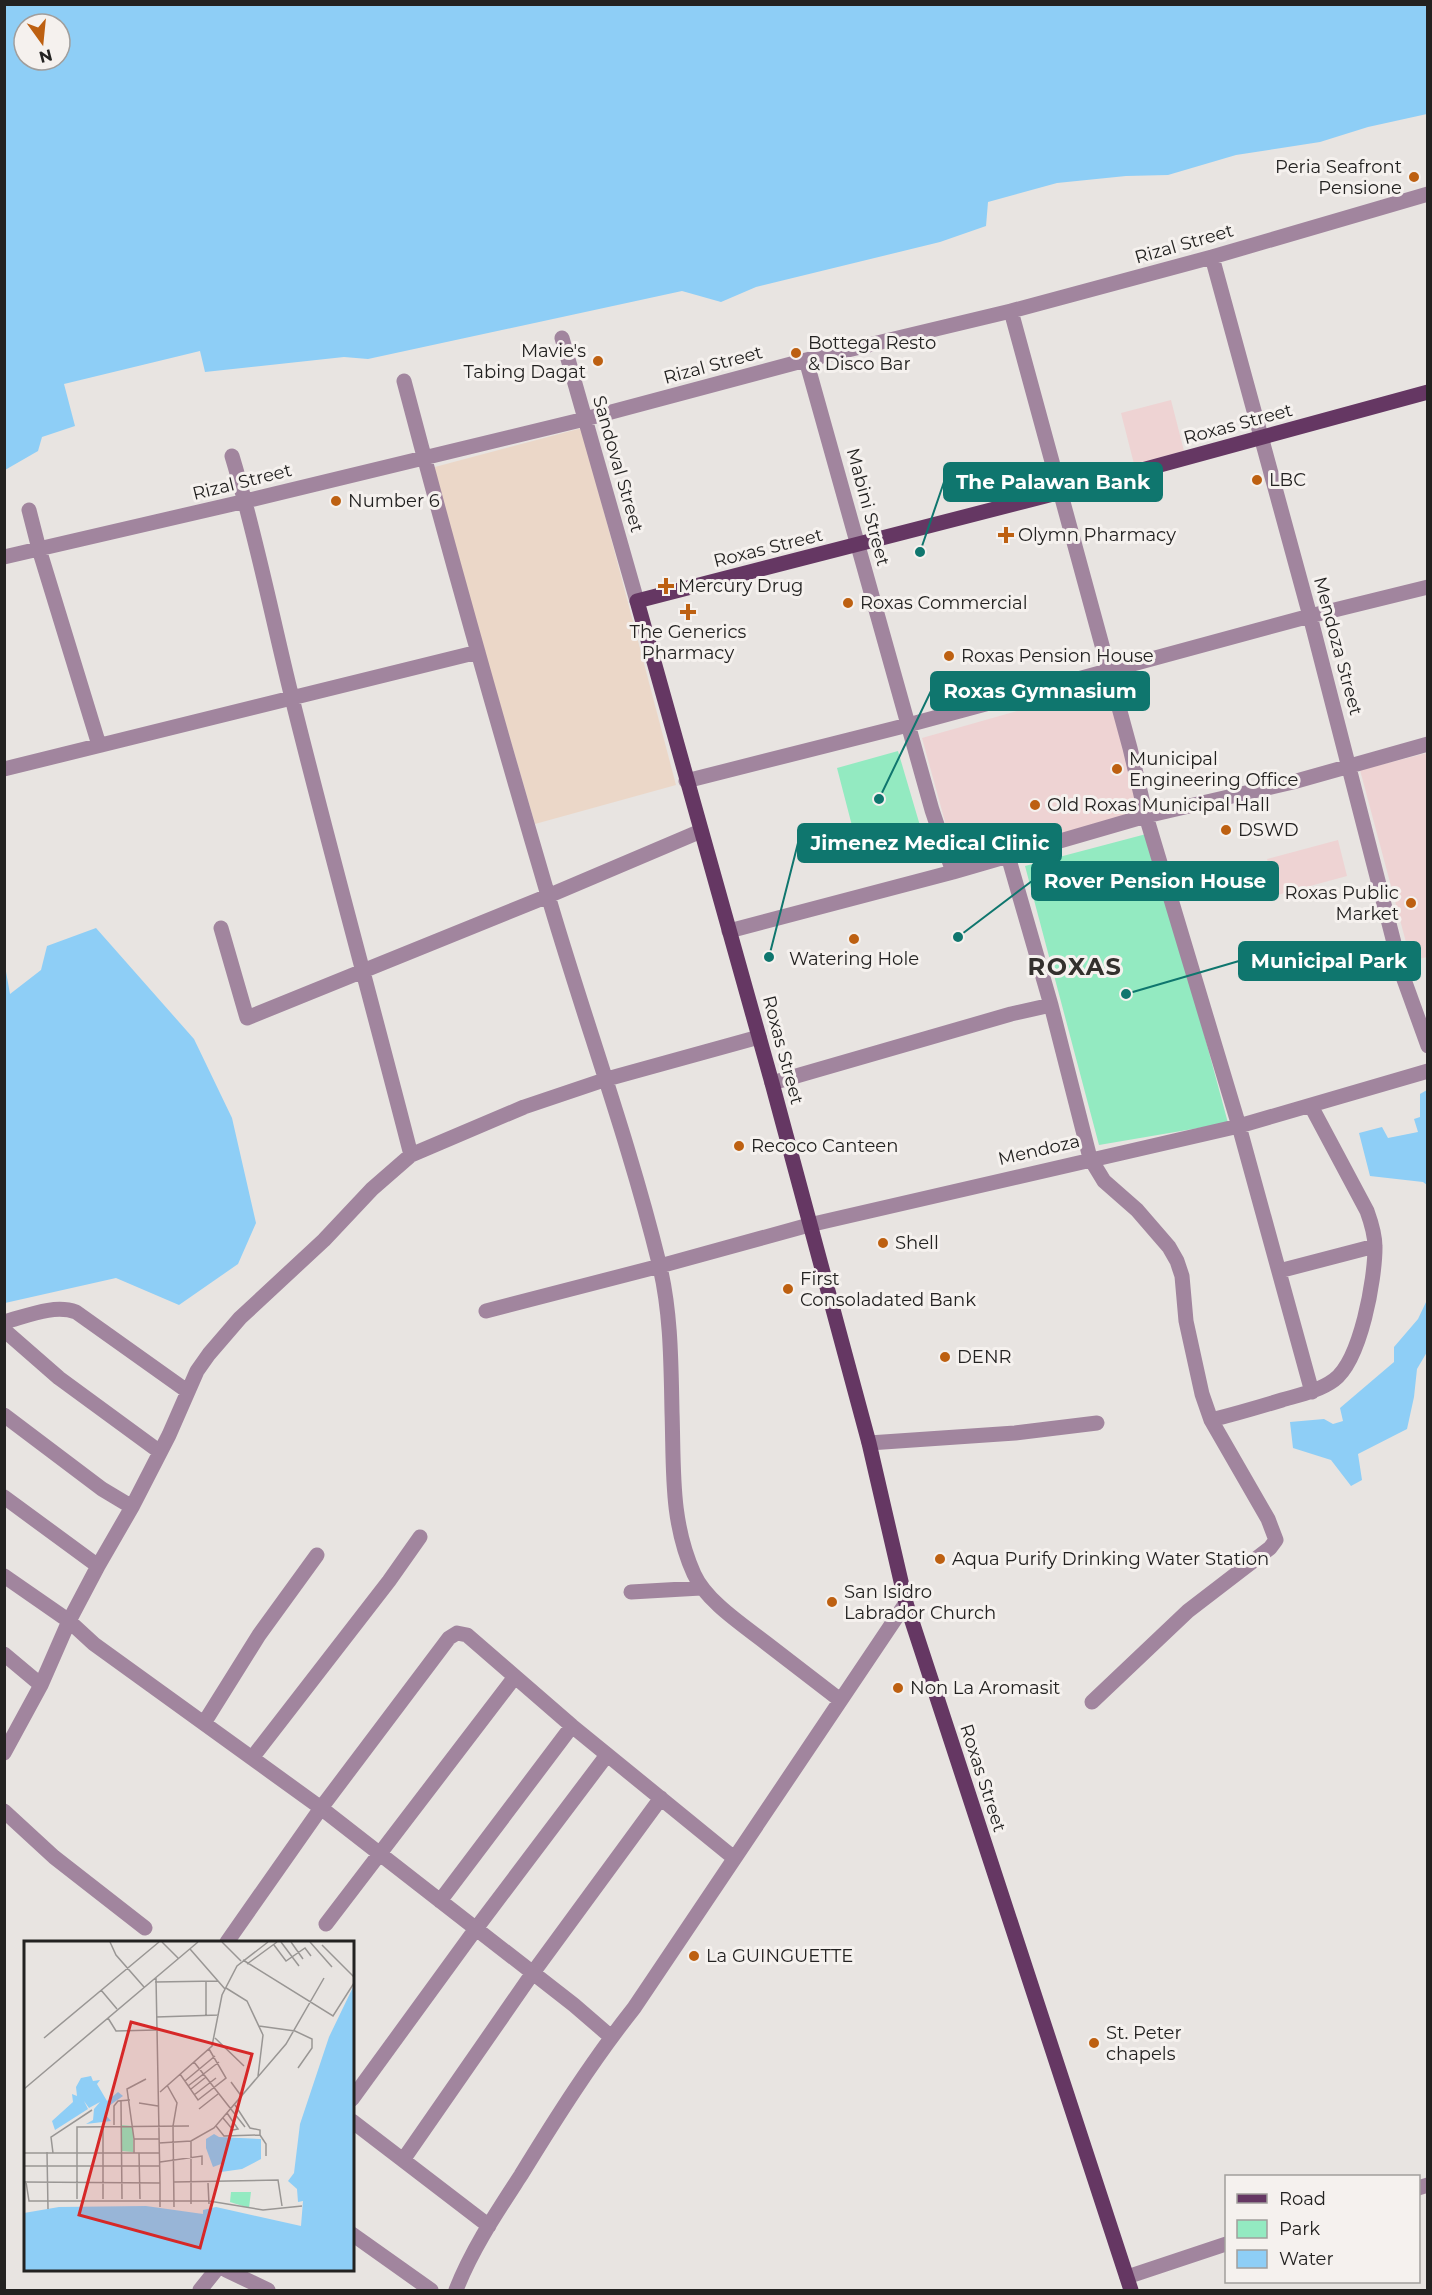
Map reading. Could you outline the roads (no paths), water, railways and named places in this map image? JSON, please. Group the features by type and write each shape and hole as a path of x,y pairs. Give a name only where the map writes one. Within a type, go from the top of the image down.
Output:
{"main road":[{"name":"Roxas Street","path":"1129,2284 906,1603 869,1443 772,1083 637,601 1060,492 1428,392"}],"street":[{"name":"Rizal Street","path":"4,557 585,419 806,360 1011,311 1212,257 1428,194"},
{"name":"Mendoza Street","path":"1212,257 1310,616 1402,974 1428,1046"},
{"path":"1011,311 1130,748 1146,816 1239,1125 1312,1392"},
{"name":"Sandoval Street","path":"562,338 637,601"},
{"name":"Mabini Street","path":"806,360 908,725 952,872"},
{"path":"404,381 548,896 607,1079 660,1266 668,1326 673,1415 672,1474 681,1535 693,1573 701,1588 736,1620 840,1700"},
{"path":"232,456 246,501 292,698 411,1155"},
{"path":"29,510 99,745"},
{"path":"686,781 908,725 1310,616 1428,587"},
{"path":"4,769 478,652"},
{"path":"729,930 952,872 1146,816 1293,782 1428,744"},
{"path":"221,928 247,1018 548,896 701,831"},
{"path":"1008,856 1051,1005 1090,1158 1104,1181 1137,1210 1169,1247 1177,1261 1182,1275 1186,1321 1202,1394 1211,1420 1268,1519 1276,1539 1270,1548 1188,1611 1092,1702"},
{"path":"772,1083 1011,1014 1051,1005"},
{"path":"4,1753 40,1685 69,1621 132,1507 169,1435 187,1391 208,1354 240,1318 324,1240 372,1189 411,1155 524,1107 607,1079 759,1037"},
{"name":"Mendoza","path":"486,1311 810,1224 1239,1125 1428,1071"},
{"path":"1211,1420 1312,1392 1334,1380 1342,1371 1356,1344 1367,1311 1375,1246 1372,1226 1367,1211 1311,1106"},
{"path":"1279,1271 1375,1246"},
{"path":"4,1322 62,1309 76,1312 187,1391"},
{"path":"4,1330 59,1378 160,1452"},
{"path":"4,1415 102,1489 132,1507"},
{"path":"869,1443 1098,1424"},
{"path":"4,1497 98,1566"},
{"path":"252,1758 389,1581 420,1537"},
{"path":"204,1723 259,1635 317,1555"},
{"path":"4,1576 69,1621 94,1644 321,1808 611,2037"},
{"path":"631,1592 701,1588"},
{"path":"456,2290 463,2271 549,2128 611,2037 634,2008 906,1603"},
{"path":"228,1941 321,1808 453,1635 462,1633 734,1858"},
{"path":"4,1654 40,1685"},
{"path":"326,1924 514,1678"},
{"path":"440,1901 572,1726"},
{"path":"354,2096 475,1930 608,1755"},
{"path":"403,2160 532,1974 661,1798"},
{"path":"4,1811 54,1857 145,1928"},
{"path":"354,2123 489,2226"},
{"path":"354,2235 431,2290"},
{"path":"1129,2284 1225,2245"},
{"path":"200,2290 215,2271"},
{"path":"228,2271 268,2290"}],"water":[{"path":"5,4 1427,5 1427,114 1368,127 1320,142 1236,155 1168,175 1126,176 1057,183 988,202 986,226 940,242 756,287 721,302 682,291 368,359 344,357 205,372 200,351 64,384 75,426 42,437 38,451 5,470"},
{"path":"96,928 194,1039 232,1118 256,1223 238,1264 179,1305 116,1278 5,1303 5,966 10,994 41,970 47,946"},
{"path":"1427,1090 1427,1185 1423,1182 1370,1176 1359,1133 1382,1127 1388,1138 1418,1132 1414,1119 1420,1117 1420,1094"},
{"path":"1427,1300 1427,1352 1417,1369 1407,1429 1358,1454 1362,1480 1351,1486 1331,1460 1293,1448 1290,1422 1324,1419 1333,1424 1343,1421 1340,1408 1394,1362 1394,1347 1418,1319"}],"place":[{"name":"Peria Seafront Pensione","path":"1414,177"},
{"name":"Bottega Resto & Disco Bar","path":"796,353"},
{"name":"Mavie's Tabing Dagat","path":"598,361"},
{"name":"LBC","path":"1257,480"},
{"name":"Number 6","path":"336,501"},
{"name":"Olymn Pharmacy","path":"1006,535"},
{"name":"The Palawan Bank","path":"920,552"},
{"name":"Mercury Drug","path":"666,586"},
{"name":"Roxas Commercial","path":"848,603"},
{"name":"The Generics Pharmacy","path":"688,612"},
{"name":"Roxas Pension House","path":"949,656"},
{"name":"Municipal Engineering Office","path":"1117,769"},
{"name":"Roxas Gymnasium","path":"879,799"},
{"name":"Old Roxas Municipal Hall","path":"1035,805"},
{"name":"DSWD","path":"1226,830"},
{"name":"Roxas Public Market","path":"1411,903"},
{"name":"Rover Pension House","path":"958,937"},
{"name":"Watering Hole","path":"854,939"},
{"name":"Jimenez Medical Clinic","path":"769,957"},
{"name":"Municipal Park","path":"1126,994"},
{"name":"Recoco Canteen","path":"739,1146"},
{"name":"Shell","path":"883,1243"},
{"name":"First Consoladated Bank","path":"788,1289"},
{"name":"DENR","path":"945,1357"},
{"name":"Aqua Purify Drinking Water Station","path":"940,1559"},
{"name":"San Isidro Labrador Church","path":"832,1602"},
{"name":"Non La Aromasit","path":"898,1688"},
{"name":"La GUINGUETTE","path":"694,1956"},
{"name":"St. Peter chapels","path":"1094,2043"}],"district":[{"name":"ROXAS","path":"1075,967"}]}
